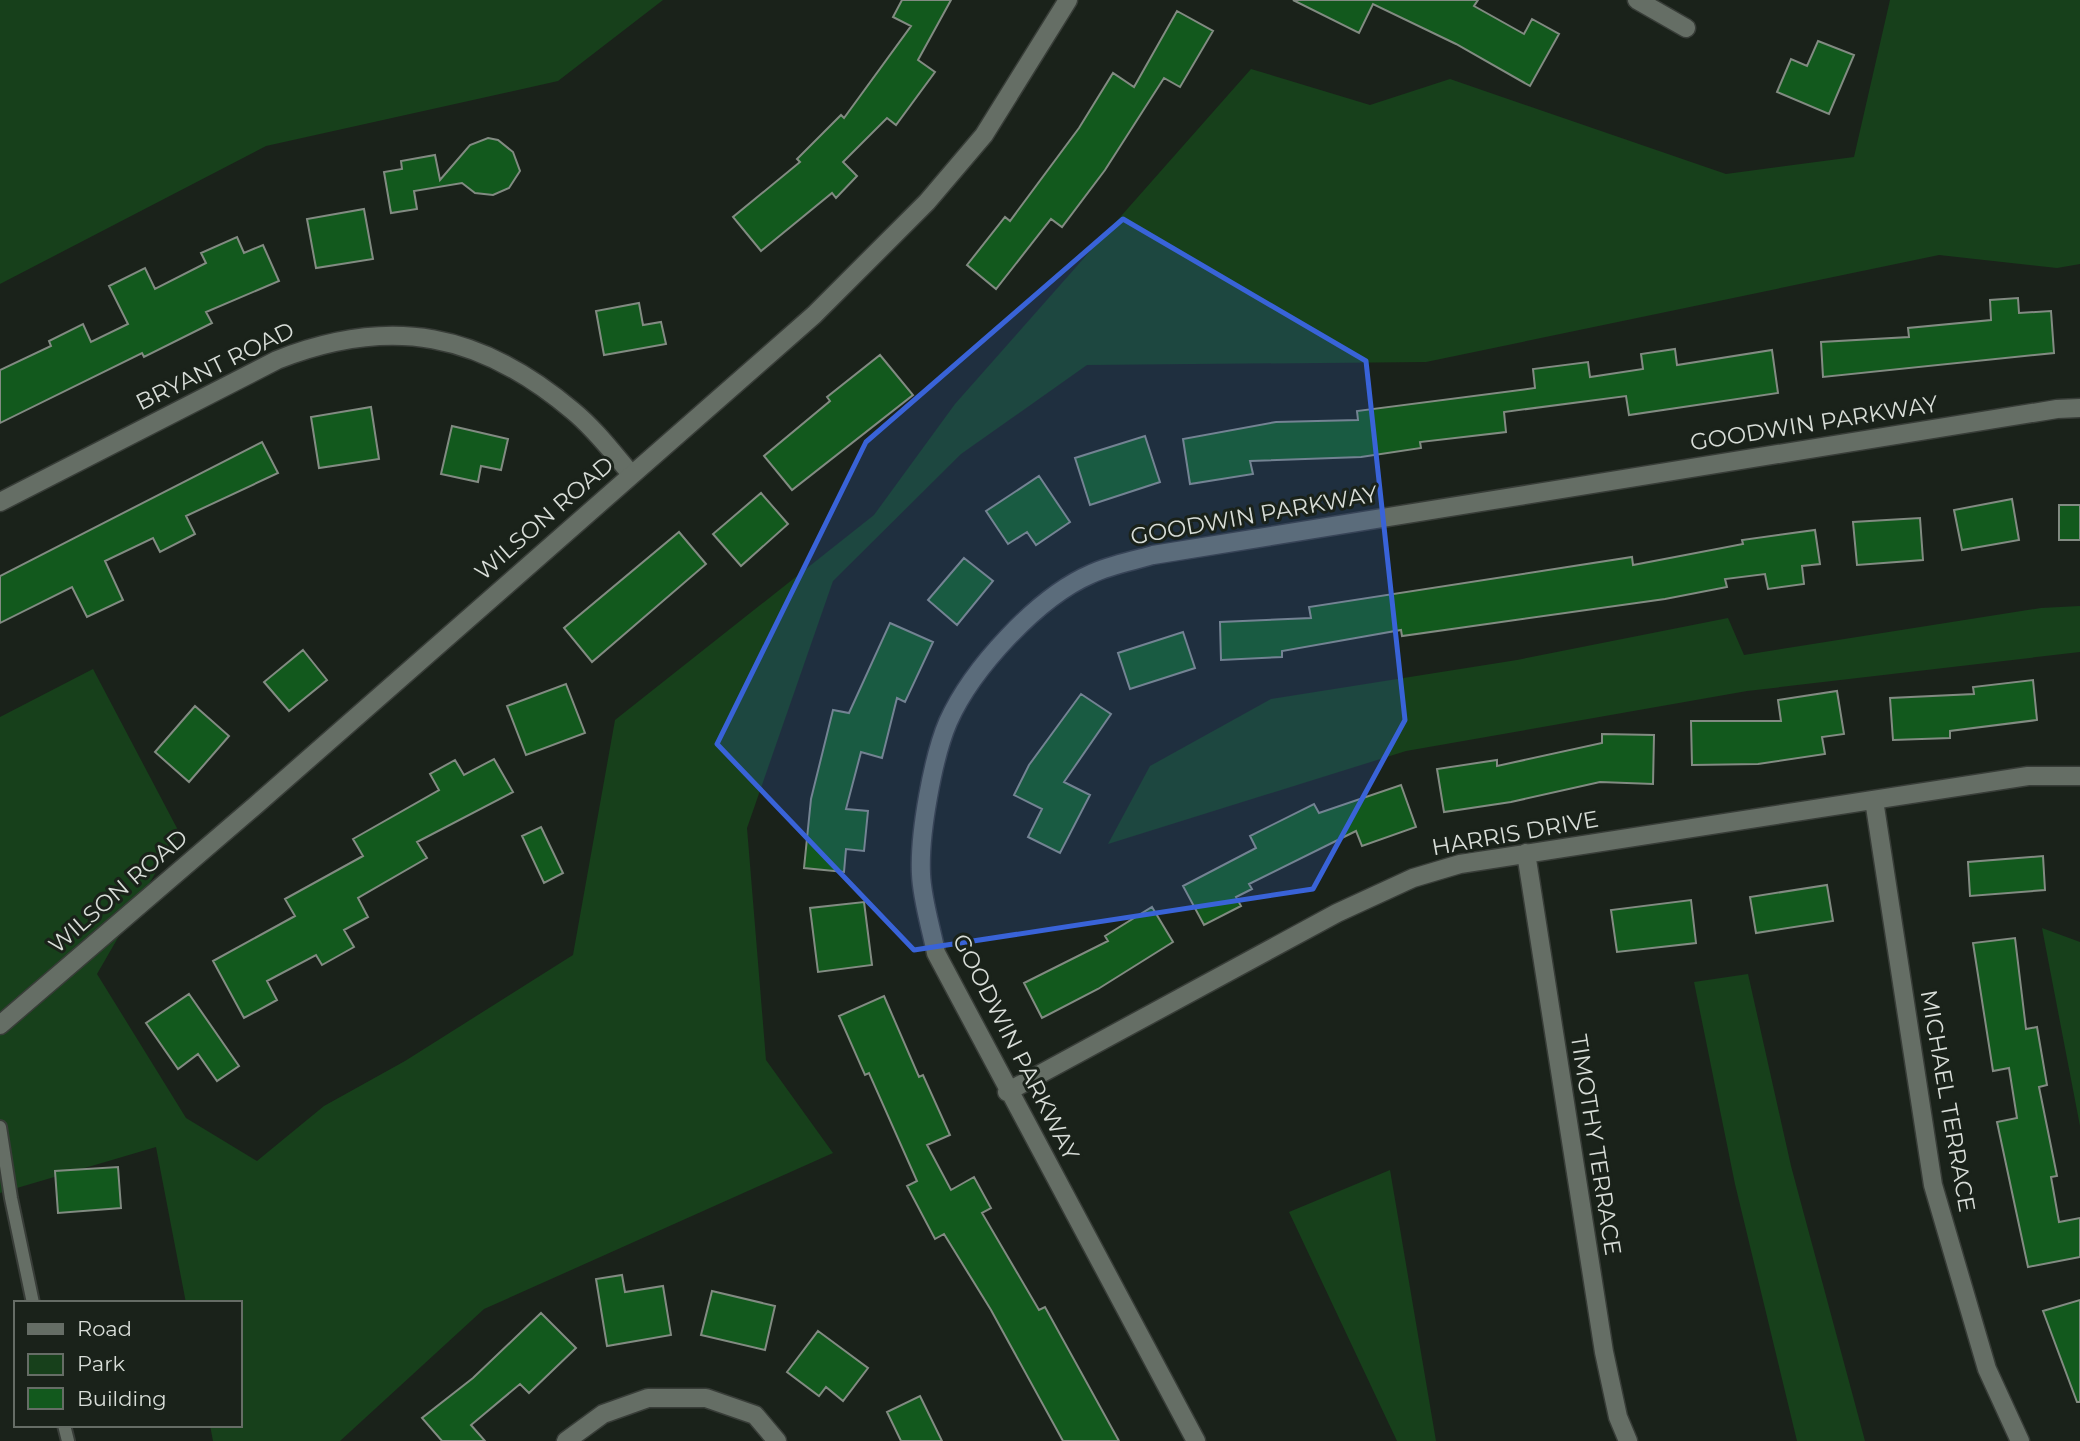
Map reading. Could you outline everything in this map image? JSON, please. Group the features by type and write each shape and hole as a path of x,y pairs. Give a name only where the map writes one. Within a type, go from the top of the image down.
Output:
{"street":[{"name":"WILSON ROAD","path":"0,1024 256,805 814,315 927,202 984,135 1069,0"},
{"path":"1637,0 1686,28"},
{"name":"BRYANT ROAD","path":"0,502 277,359 311,346 346,338 390,336 454,342 512,366 575,412 631,474"},
{"name":"GOODWIN PARKWAY","path":"1196,1441 1007,1092 936,953 921,874 929,793 948,722 978,674 1004,642 1051,599 1091,574 1153,555 1554,488 2080,408"},
{"name":"HARRIS DRIVE","path":"1007,1092 1337,913 1425,875 1460,864 2028,776 2080,776"},
{"name":"MICHAEL TERRACE","path":"1874,800 1933,1185 1987,1368 2020,1441"},
{"name":"TIMOTHY TERRACE","path":"1526,853 1604,1352 1618,1417 1628,1441"},
{"path":"566,1441 603,1415 648,1398 706,1398 755,1415 777,1441"}],"lane":[{"path":"0,1128 11,1198 33,1301"}],"highlighted area":[{"path":"1123,219 1366,361 1405,720 1313,889 914,950 717,744 866,442"}],"green space":[{"path":"0,0 663,0 558,81 266,146 0,284"},
{"path":"1890,0 2080,0 2080,264 2057,268 1939,255 1426,362 1087,365 961,454 833,581 747,828 766,1060 833,1153 484,1309 340,1441 213,1441 210,1427 242,1427 242,1301 186,1301 156,1147 0,1193 0,717 93,669 179,832 97,974 186,1118 257,1161 324,1106 405,1061 573,955 615,720 874,515 955,404 1251,69 1370,105 1450,79 1726,174 1854,157"},
{"path":"2080,606 2080,652 1747,691 1406,751 1108,844 1150,766 1271,699 1517,660 1728,618 1744,655 2041,608"},
{"path":"2042,928 2080,942 2080,1126"},
{"path":"1748,974 1791,1166 1865,1441 1797,1441 1735,1184 1694,982"},
{"path":"1390,1170 1436,1441 1397,1441 1289,1212"}],"building":[{"path":"902,0 951,0 918,60 935,72 896,125 887,118 843,162 857,176 836,198 832,193 761,251 733,217 800,162 797,159 841,115 844,118 911,26 893,17"},
{"path":"1293,0 1478,0 1474,6 1524,34 1532,19 1559,34 1530,86 1456,44 1373,4 1359,33"},
{"path":"1177,11 1213,31 1180,87 1164,78 1105,170 1062,227 1051,219 996,289 967,265 1005,217 1010,221 1079,128 1113,73 1134,87"},
{"path":"1818,41 1854,55 1829,114 1777,92 1791,59 1807,66"},
{"path":"488,138 498,140 513,152 520,171 509,188 493,195 475,193 462,183 414,191 417,209 391,213 384,172 402,169 401,161 435,155 440,180 470,145"},
{"path":"364,209 373,259 316,268 307,219"},
{"path":"237,237 244,253 263,245 279,281 206,312 212,323 144,357 142,353 0,423 0,370 51,346 49,341 83,324 91,342 128,324 109,286 145,268 155,289 206,263 201,253"},
{"path":"2018,298 2019,313 2051,311 2054,353 1823,377 1821,342 1909,337 1908,328 1991,320 1990,300"},
{"path":"639,303 643,325 661,322 666,344 604,355 596,311"},
{"path":"1675,349 1677,365 1772,350 1778,393 1629,415 1626,396 1504,412 1506,432 1420,442 1421,448 1361,457 1250,461 1253,474 1190,484 1183,439 1276,422 1358,420 1357,411 1535,388 1533,369 1588,362 1590,377 1643,369 1641,354"},
{"path":"880,355 913,395 792,490 764,456 830,401 827,397"},
{"path":"371,407 379,459 319,468 311,417"},
{"path":"452,426 508,439 501,470 481,466 478,482 441,474"},
{"path":"1145,436 1160,482 1090,505 1075,458"},
{"path":"262,442 278,473 186,516 195,534 160,552 153,538 105,561 123,600 87,617 72,587 0,623 0,576"},
{"path":"1039,476 1070,522 1036,545 1027,532 1008,544 986,511"},
{"path":"761,493 788,524 741,566 713,534"},
{"path":"2012,499 2019,540 1962,550 1954,510"},
{"path":"2059,505 2080,505 2080,540 2059,540"},
{"path":"1920,518 1923,560 1857,565 1853,522"},
{"path":"1815,530 1820,564 1802,566 1804,584 1768,589 1765,574 1725,579 1727,587 1665,599 1402,636 1401,630 1282,651 1282,657 1221,660 1220,622 1311,618 1309,607 1632,557 1633,565 1743,544 1742,540"},
{"path":"679,532 706,564 592,662 564,628"},
{"path":"964,558 993,581 957,625 928,600"},
{"path":"890,623 933,642 905,702 897,698 882,758 861,752 846,809 868,811 864,851 846,849 844,872 804,868 811,799 833,710 849,713"},
{"path":"1183,632 1195,668 1130,689 1118,653"},
{"path":"303,650 327,680 289,711 264,682"},
{"path":"2033,680 2037,720 1950,731 1950,738 1893,740 1890,698 1974,694 1973,687"},
{"path":"566,684 585,733 526,755 507,706"},
{"path":"1837,691 1844,734 1822,737 1825,754 1758,764 1692,765 1691,721 1781,721 1778,700"},
{"path":"1081,694 1111,714 1064,782 1090,795 1060,853 1028,837 1042,809 1014,795 1029,765"},
{"path":"195,706 229,736 189,782 155,752"},
{"path":"1602,734 1654,735 1653,784 1600,782 1511,802 1444,812 1437,769 1497,760 1497,766 1602,743"},
{"path":"494,759 513,792 417,842 427,858 358,898 368,917 344,930 354,947 322,965 316,955 267,981 277,1000 244,1018 213,961 295,916 285,899 363,856 353,839 439,790 430,774 455,760 464,775"},
{"path":"1401,785 1416,827 1362,846 1356,831 1249,884 1252,889 1236,897 1241,906 1204,925 1183,886 1256,848 1250,836 1314,804 1319,813"},
{"path":"541,827 563,873 544,883 522,836"},
{"path":"2043,856 2045,890 1970,896 1968,862"},
{"path":"1827,885 1833,921 1756,933 1750,897"},
{"path":"1691,900 1696,943 1617,952 1611,910"},
{"path":"864,902 872,965 818,972 810,908"},
{"path":"1152,907 1173,942 1098,989 1042,1018 1024,983 1108,941 1105,936"},
{"path":"2015,938 2026,1029 2037,1027 2047,1085 2039,1087 2057,1176 2051,1177 2059,1222 2080,1218 2080,1257 2028,1267 1997,1122 2017,1118 2009,1068 1993,1071 1973,943"},
{"path":"189,994 239,1066 217,1081 198,1054 178,1069 146,1023"},
{"path":"884,996 919,1077 923,1075 950,1135 927,1145 951,1190 974,1177 991,1208 982,1213 1039,1310 1045,1307 1119,1441 1063,1441 991,1310 944,1234 935,1239 907,1186 917,1181 869,1073 865,1075 839,1016"},
{"path":"118,1167 121,1208 58,1213 55,1171"},
{"path":"622,1275 625,1292 663,1286 671,1335 607,1346 596,1279"},
{"path":"712,1291 775,1306 765,1350 701,1335"},
{"path":"2080,1300 2080,1402 2077,1402 2043,1311"},
{"path":"541,1313 576,1348 529,1393 520,1384 471,1425 485,1441 442,1441 422,1418 473,1378"},
{"path":"818,1331 868,1368 843,1401 826,1387 819,1396 787,1372"},
{"path":"920,1396 942,1441 901,1441 887,1412"}]}
